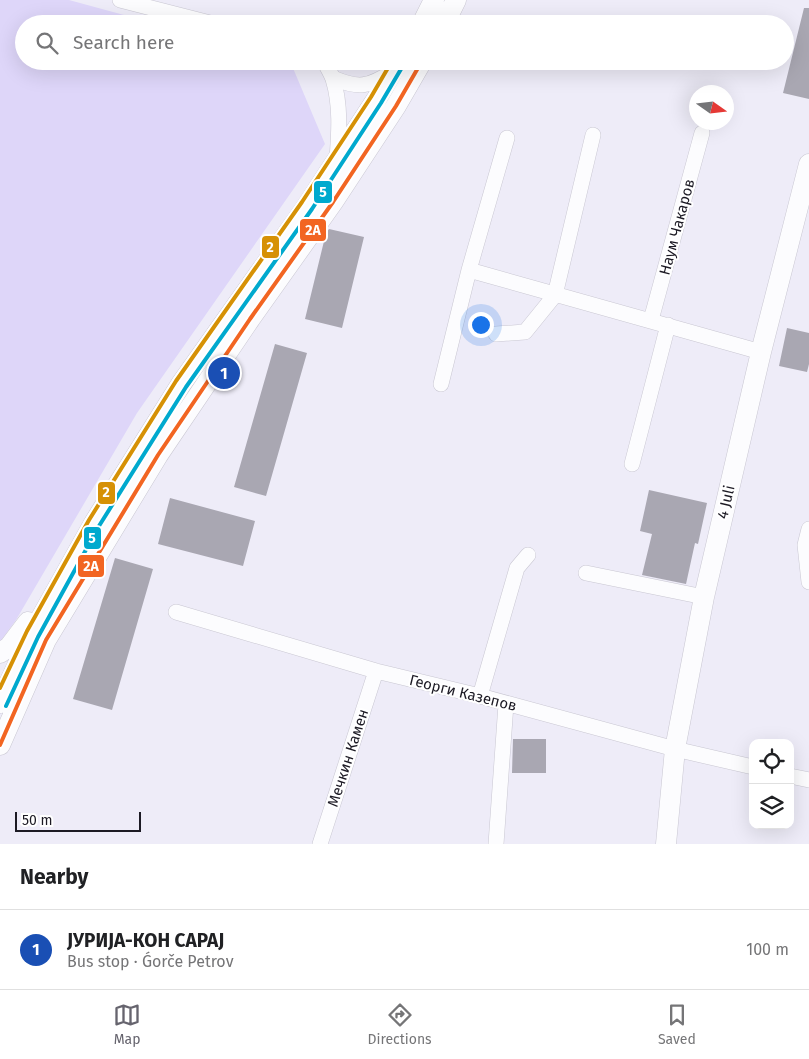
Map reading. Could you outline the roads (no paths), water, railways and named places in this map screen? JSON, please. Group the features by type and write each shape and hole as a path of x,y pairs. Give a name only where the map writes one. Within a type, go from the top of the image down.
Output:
{"street":[{"path":"120,0 179,15"},
{"path":"426,15 434,0"},
{"path":"448,15 456,0"},
{"path":"329,70 333,78 339,133 337,160"},
{"path":"333,78 349,85 362,86 380,80 392,70"},
{"path":"0,745 5,705 32,634 94,523 181,384 307,206 394,70"},
{"path":"5,705 158,455 333,202 396,106 417,70"},
{"name":"Наум Чакаров","path":"651,320 702,133"},
{"path":"496,334 525,332 555,295 593,134"},
{"path":"442,384 469,270 507,138"},
{"name":"4 Juli","path":"666,844 675,749 704,597 761,352 809,164"},
{"path":"469,270 761,352"},
{"path":"632,464 668,325"},
{"path":"809,529 805,545 809,582"},
{"path":"480,696 517,568 528,555"},
{"path":"0,653 9,647 67,571"},
{"path":"586,572 704,597"},
{"name":"Георги Казепов","path":"176,612 376,671 480,696 675,749 749,766"},
{"name":"Мечкин Камен","path":"320,844 376,671"},
{"path":"496,844 506,704"},
{"path":"794,777 809,780"}],"place":[{"name":"ЈУРИЈА-КОН САРАЈ","path":"224,373"}]}
